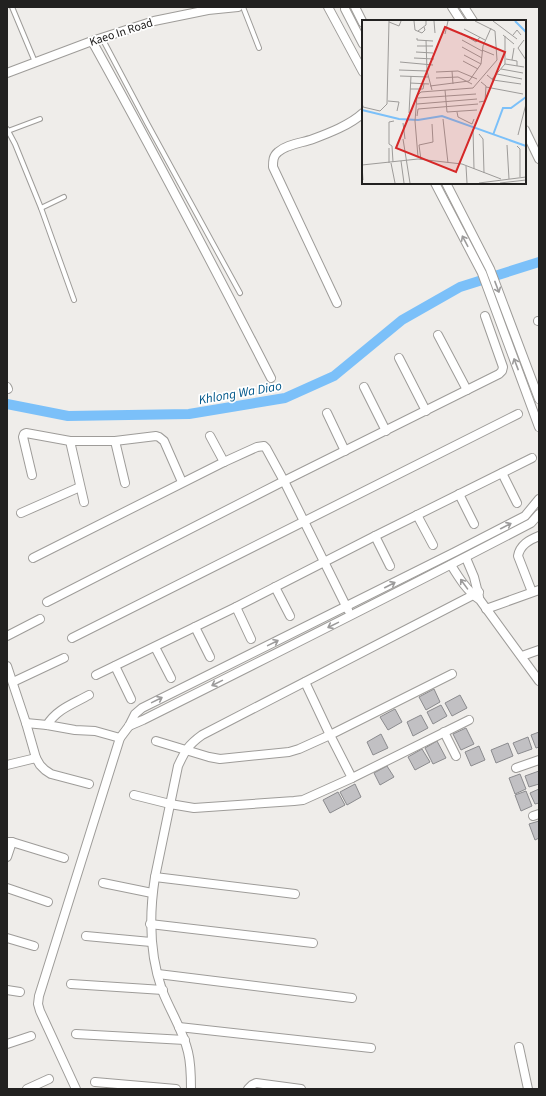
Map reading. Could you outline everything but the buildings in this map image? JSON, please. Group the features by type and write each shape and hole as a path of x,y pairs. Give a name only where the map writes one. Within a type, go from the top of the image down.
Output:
{"street":[{"name":"Kaeo In Road","path":"7,73 92,41 154,21 207,8 238,7"},
{"path":"328,7 362,70"},
{"path":"345,7 362,42"},
{"path":"355,7 362,21"},
{"path":"452,7 461,20"},
{"path":"464,7 472,20"},
{"path":"92,41 144,135 271,378"},
{"path":"337,303 273,167 273,159 277,153 283,149 313,139 356,120 362,114"},
{"path":"526,132 539,158"},
{"path":"436,184 482,274 539,427"},
{"path":"447,184 491,270 539,399"},
{"path":"482,274 491,270"},
{"path":"494,306 503,303"},
{"path":"47,602 284,481 499,374 503,367 485,316"},
{"path":"438,335 467,390"},
{"path":"400,358 426,411"},
{"path":"523,384 532,381"},
{"path":"364,387 386,431"},
{"path":"327,413 345,451"},
{"path":"72,638 305,523 518,414"},
{"path":"32,475 23,437 24,434 70,441 115,441 156,436 164,441 182,482"},
{"path":"210,436 224,462"},
{"path":"70,441 84,502"},
{"path":"115,441 125,483"},
{"path":"33,558 182,482 257,446 264,446 284,481 351,616"},
{"path":"96,675 236,607 532,458"},
{"path":"502,472 517,503"},
{"path":"21,513 80,487"},
{"path":"459,494 474,524"},
{"path":"76,1089 40,1011 38,1004 39,996 120,738 129,726 135,714 142,708 525,516 539,499"},
{"path":"129,726 351,616 531,524 539,514"},
{"path":"417,515 433,545"},
{"path":"375,536 390,566"},
{"path":"486,609 535,591 518,556 519,550 527,542 539,536"},
{"path":"455,552 462,559 474,577 477,596"},
{"path":"451,565 463,584 477,596 539,681"},
{"path":"275,587 290,616"},
{"path":"190,1089 191,1069 189,1054 185,1040 163,990 158,974 151,942 150,924 152,893 159,857 178,766 185,751 192,742 202,735 477,596"},
{"path":"236,607 251,640"},
{"path":"7,636 40,619"},
{"path":"195,627 210,657"},
{"path":"155,647 171,678"},
{"path":"522,656 539,650"},
{"path":"13,682 64,658"},
{"path":"7,666 36,758 45,770 51,774 89,784"},
{"path":"115,666 131,699"},
{"path":"156,741 185,751 220,759 289,752 330,735 452,674"},
{"path":"305,682 352,778"},
{"path":"47,725 51,718 57,713 89,695"},
{"path":"134,795 194,808 294,801 309,798 469,720"},
{"path":"26,723 75,730 95,731 120,738"},
{"path":"444,732 456,756"},
{"path":"7,765 36,758"},
{"path":"516,768 539,760"},
{"path":"7,856 10,842 64,858"},
{"path":"155,878 295,894"},
{"path":"103,883 152,893"},
{"path":"7,888 48,902"},
{"path":"150,924 313,943"},
{"path":"86,936 151,942"},
{"path":"7,938 34,946"},
{"path":"158,974 352,998"},
{"path":"71,984 163,990"},
{"path":"7,990 20,992"},
{"path":"179,1027 239,1032 371,1048"},
{"path":"76,1034 185,1040"},
{"path":"7,1044 31,1036"},
{"path":"519,1047 528,1089"},
{"path":"27,1089 49,1079"},
{"path":"95,1082 176,1089"},
{"path":"248,1089 256,1083 301,1089"}],"lane":[{"path":"12,7 34,62"},
{"path":"243,7 259,48"},
{"path":"102,38 240,293"},
{"path":"40,119 8,130 41,208 74,300"},
{"path":"41,208 64,198"}],"waterway":[{"name":"Khlong Wa Diao","path":"7,404 68,416 189,414 285,398 334,376 402,320 460,287 539,262"}]}
